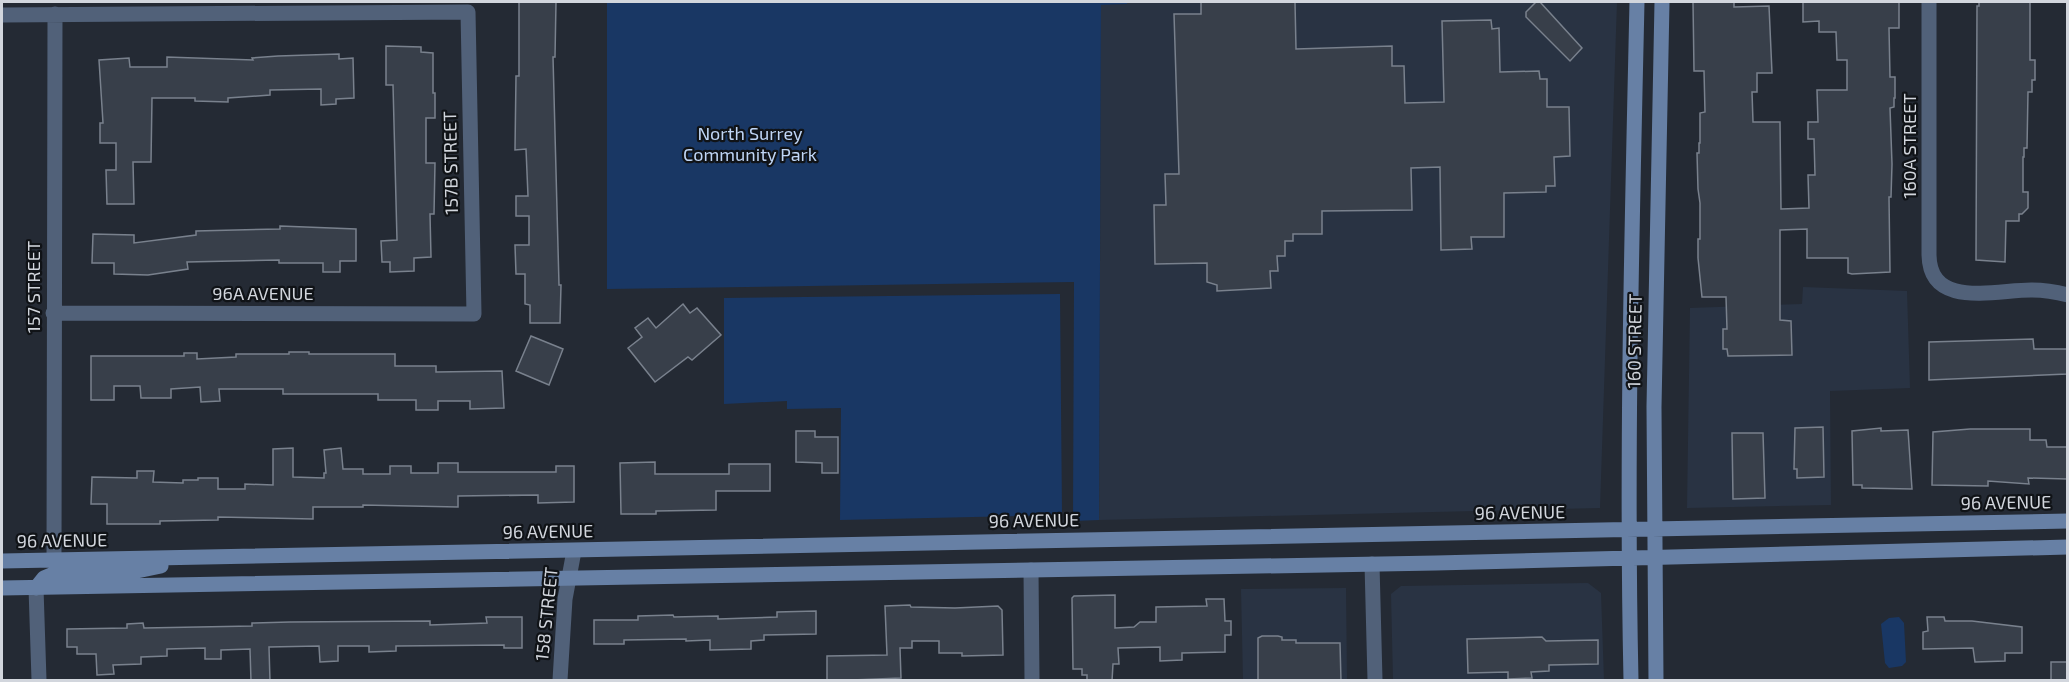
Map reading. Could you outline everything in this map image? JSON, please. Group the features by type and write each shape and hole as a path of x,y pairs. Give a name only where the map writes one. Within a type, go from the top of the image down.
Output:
{"main road":[{"name":"160 STREET","path":"1630,681 1632,208 1637,2"},
{"name":"160 STREET","path":"1656,681 1653,558 1655,307 1662,2"},
{"name":"96 AVENUE","path":"2,561 2067,521"},
{"path":"2,588 1372,564 2067,547"},
{"path":"36,588 44,578 56,573 137,571 184,559"}],"street":[{"name":"160A STREET","path":"1929,2 1930,261 1933,275 1943,286 1965,292 2031,290 2067,295"},
{"name":"157B STREET","path":"55,14 468,12 474,314"},
{"path":"2,15 55,14"},
{"name":"157 STREET","path":"54,561 55,14"},
{"name":"96A AVENUE","path":"53,314 474,314"},
{"name":"158 STREET","path":"560,681 568,578 574,551"},
{"path":"1372,564 1376,681"},
{"path":"1031,570 1032,681"},
{"path":"36,588 39,681"}],"shaded area":[{"path":"1127,2 1617,2 1600,508 1099,520 1101,5 1127,4"},
{"path":"1803,287 1907,291 1910,388 1830,391 1831,505 1687,508 1690,308 1802,304"},
{"path":"1588,583 1601,593 1604,680 1393,680 1391,594 1401,586"},
{"path":"1346,588 1347,680 1243,680 1241,589"}],"green space":[{"name":"North Surrey Community Park","path":"607,2 1127,2 1127,4 1101,5 1099,520 1073,521 1074,282 607,289"},
{"path":"1060,294 1062,515 840,520 841,408 787,409 787,401 724,404 724,298"},
{"path":"1899,617 1904,623 1906,662 1902,666 1889,668 1885,663 1881,624 1889,618"}],"building":[{"path":"519,2 556,2 555,57 553,57 559,285 561,285 560,323 530,323 530,305 525,304 525,274 516,274 515,245 529,245 529,216 516,216 516,196 528,196 526,149 515,150 516,76 519,76"},
{"path":"1201,2 1295,2 1296,49 1392,46 1392,66 1404,66 1405,103 1444,102 1442,21 1491,20 1492,29 1499,28 1500,72 1539,71 1540,79 1547,79 1547,107 1569,107 1570,156 1554,157 1555,186 1546,186 1546,192 1504,193 1504,237 1471,237 1472,249 1441,250 1440,167 1411,168 1412,210 1322,211 1322,234 1293,234 1293,241 1285,241 1285,256 1277,256 1278,271 1270,271 1271,288 1217,291 1217,285 1207,282 1207,263 1155,264 1154,205 1166,205 1165,174 1179,174 1174,14 1201,14"},
{"path":"1536,2 1540,2 1582,48 1570,61 1526,17 1526,12"},
{"path":"1693,2 1734,2 1734,7 1769,6 1772,73 1757,73 1757,92 1752,92 1753,122 1780,122 1781,209 1809,208 1808,175 1815,175 1814,139 1808,139 1808,122 1818,122 1817,90 1847,90 1847,60 1837,60 1836,32 1819,32 1819,21 1803,22 1803,2 1899,2 1899,28 1889,28 1890,77 1895,77 1894,107 1890,108 1892,164 1891,197 1889,197 1890,272 1852,274 1848,273 1848,258 1807,258 1807,229 1780,230 1780,320 1791,321 1792,355 1728,356 1727,349 1723,349 1723,329 1727,329 1726,297 1702,297 1698,258 1700,203 1697,153 1699,153 1700,143 1700,113 1705,112 1704,71 1694,71"},
{"path":"1979,2 2030,2 2030,60 2035,60 2035,80 2032,80 2032,92 2028,92 2027,148 2024,148 2023,157 2023,192 2028,192 2028,208 2019,214 2019,221 2006,221 2005,262 1976,260 1977,6"},
{"path":"386,46 421,47 421,52 433,53 435,118 426,118 426,163 435,163 434,214 430,214 431,257 414,258 414,271 390,272 390,262 382,262 381,241 397,240 393,85 386,85"},
{"path":"339,54 339,59 353,58 354,98 336,99 336,104 321,105 321,89 270,90 270,95 228,98 228,102 195,101 195,98 152,98 151,162 133,162 134,204 107,204 106,170 116,170 116,143 100,143 100,123 103,123 99,60 129,58 130,67 167,67 167,57 253,60 252,58 278,56"},
{"path":"280,226 356,229 356,261 340,261 340,272 323,272 323,263 279,263 279,260 187,262 188,269 148,275 114,274 114,263 92,263 93,234 134,235 134,243 196,235 196,231 280,229"},
{"path":"683,304 690,313 697,308 721,335 692,360 688,357 655,382 628,348 642,337 635,328 648,318 656,328"},
{"path":"531,336 563,349 549,385 516,371"},
{"path":"2033,339 2034,349 2067,349 2067,374 1929,380 1929,342"},
{"path":"289,352 395,354 395,366 436,366 436,372 502,371 504,408 470,409 470,401 438,401 438,410 416,410 416,400 378,400 378,394 283,394 283,389 219,389 220,401 201,402 200,387 171,389 171,398 141,398 140,386 114,386 114,400 91,400 91,356 184,356 184,353 197,353 197,359 236,357 236,354 289,354"},
{"path":"1823,427 1824,477 1797,478 1797,469 1794,469 1795,428"},
{"path":"1881,428 1881,431 1908,430 1912,489 1862,488 1862,485 1853,485 1852,431"},
{"path":"1970,429 2030,429 2030,440 2046,440 2047,447 2067,447 2067,479 2028,478 2029,484 1988,481 1988,486 1932,485 1933,432"},
{"path":"796,431 815,431 815,437 838,437 838,473 822,473 822,463 796,462"},
{"path":"1732,433 1763,433 1765,498 1733,499"},
{"path":"293,448 293,477 324,478 324,473 326,473 324,450 341,448 343,469 363,469 363,474 390,474 390,466 411,466 411,473 438,473 438,463 458,463 458,472 556,472 556,466 574,466 574,502 538,503 538,495 458,496 458,507 363,505 363,507 313,507 313,519 218,517 218,520 160,521 160,524 107,524 107,504 91,504 92,477 137,478 137,471 154,471 153,482 183,483 183,480 218,478 218,489 245,489 245,484 273,485 273,449"},
{"path":"655,462 655,474 729,474 729,464 770,464 770,491 716,491 716,510 621,514 620,463"},
{"path":"1115,595 1115,628 1134,627 1140,622 1156,622 1156,607 1207,606 1206,599 1224,599 1225,621 1231,621 1231,635 1225,635 1225,652 1182,653 1182,660 1160,661 1160,647 1118,648 1119,664 1113,664 1112,681 1087,681 1087,675 1082,675 1082,669 1073,669 1072,598 1074,596"},
{"path":"910,605 911,607 955,608 998,606 1002,610 1003,655 962,656 962,653 939,653 939,641 912,641 912,648 900,648 901,678 827,681 827,656 887,655 885,606"},
{"path":"816,611 816,634 764,635 764,640 751,641 751,649 710,650 710,640 686,641 686,639 624,640 624,644 594,644 594,620 638,620 638,616 673,615 674,617 718,616 718,619 777,617 777,612"},
{"path":"486,617 522,617 522,648 504,648 504,645 396,646 396,651 369,652 369,646 338,646 338,661 320,662 319,646 269,647 270,681 251,681 250,649 221,650 221,659 205,659 205,648 167,649 167,656 141,657 141,664 113,665 114,674 97,675 96,654 77,654 77,647 67,647 67,629 127,628 127,624 143,623 144,628 252,626 252,623 290,622 430,621 430,625 487,623"},
{"path":"1927,617 1944,617 1945,621 1972,621 2022,627 2022,653 2005,653 2005,661 1975,662 1973,648 1923,649 1923,632 1928,631"},
{"path":"1278,636 1282,637 1282,640 1296,640 1296,643 1340,643 1341,681 1258,681 1258,638"},
{"path":"1542,637 1546,641 1598,640 1598,664 1549,665 1549,671 1531,672 1532,678 1508,679 1508,672 1468,673 1467,639"},
{"path":"2051,662 2067,662 2067,681 2051,681"}]}
